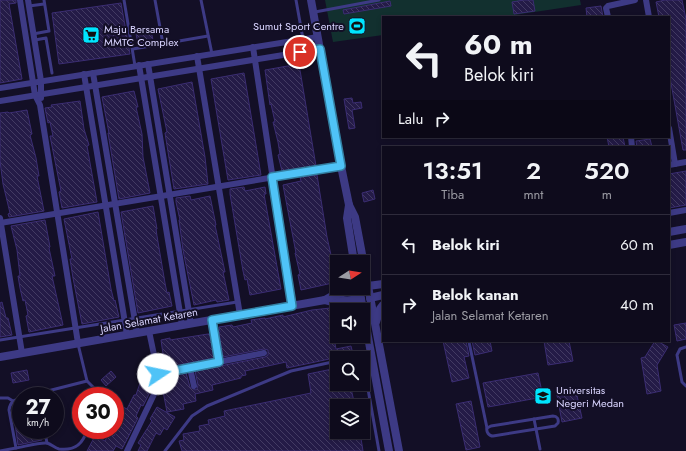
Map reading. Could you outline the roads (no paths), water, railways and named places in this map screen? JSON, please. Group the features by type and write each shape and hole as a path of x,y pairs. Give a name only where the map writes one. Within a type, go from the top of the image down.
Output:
{"street":[{"path":"20,0 33,82 39,95"},
{"path":"311,0 341,166 349,205 355,217 362,255"},
{"path":"608,16 606,10 610,5 635,0"},
{"path":"646,0 649,16"},
{"path":"28,3 41,81 39,95 40,105 78,343"},
{"path":"0,88 318,37"},
{"path":"253,47 292,306"},
{"path":"0,101 320,49"},
{"path":"197,56 240,315"},
{"path":"148,64 191,324"},
{"path":"137,66 141,78 182,325"},
{"path":"93,73 136,333"},
{"path":"84,74 127,335"},
{"path":"91,117 100,115"},
{"path":"670,138 672,164 686,162"},
{"path":"95,140 104,139"},
{"path":"98,159 107,158"},
{"path":"22,353 0,222 106,206 341,166"},
{"path":"101,177 110,175"},
{"path":"349,205 347,218 353,255"},
{"path":"670,213 686,210"},
{"path":"670,232 683,230 684,242 670,245"},
{"path":"111,237 120,235"},
{"path":"114,255 123,253"},
{"path":"117,274 126,272"},
{"path":"370,286 382,284"},
{"path":"121,296 130,295"},
{"name":"Jalan Selamat Ketaren","path":"0,357 325,300 335,295"},
{"path":"360,295 389,451"},
{"path":"370,295 399,451"},
{"path":"370,298 382,295"},
{"name":"Jalan Selamat Ketaren","path":"325,300 333,302 361,299"},
{"path":"375,324 382,307"},
{"path":"212,320 219,362"},
{"path":"127,451 156,393 158,374 149,331"},
{"path":"158,374 264,353"},
{"path":"190,368 194,386"}],"lane":[{"path":"124,0 137,66"},
{"path":"155,0 163,44"},
{"path":"201,0 212,54"},
{"path":"296,0 303,39"},
{"path":"313,12 379,0"},
{"path":"28,3 44,2 49,31 34,37"},
{"path":"133,49 208,36"},
{"path":"34,37 46,38 52,73"},
{"path":"0,340 237,302"},
{"path":"469,342 487,433 493,436 536,430 556,426 558,420 556,416 552,416 491,426 487,428"},
{"path":"78,343 87,381 93,387"},
{"path":"686,347 679,350 677,354 682,382 686,386"},
{"path":"165,451 192,416 207,406 291,371 330,363"},
{"path":"63,387 87,381"},
{"path":"368,391 379,451"},
{"path":"0,398 8,398 12,401 9,410 12,426"},
{"path":"534,419 540,449"},
{"path":"14,439 16,448"},
{"path":"46,439 47,443"},
{"path":"0,451 47,443 58,449 73,448 81,444 84,439"}],"place":[{"name":"Sumut Sport Centre","path":"357,26"},
{"name":"Maju Bersama MMTC Complex","path":"91,35"},
{"name":"Universitas Negeri Medan","path":"543,396"}]}
